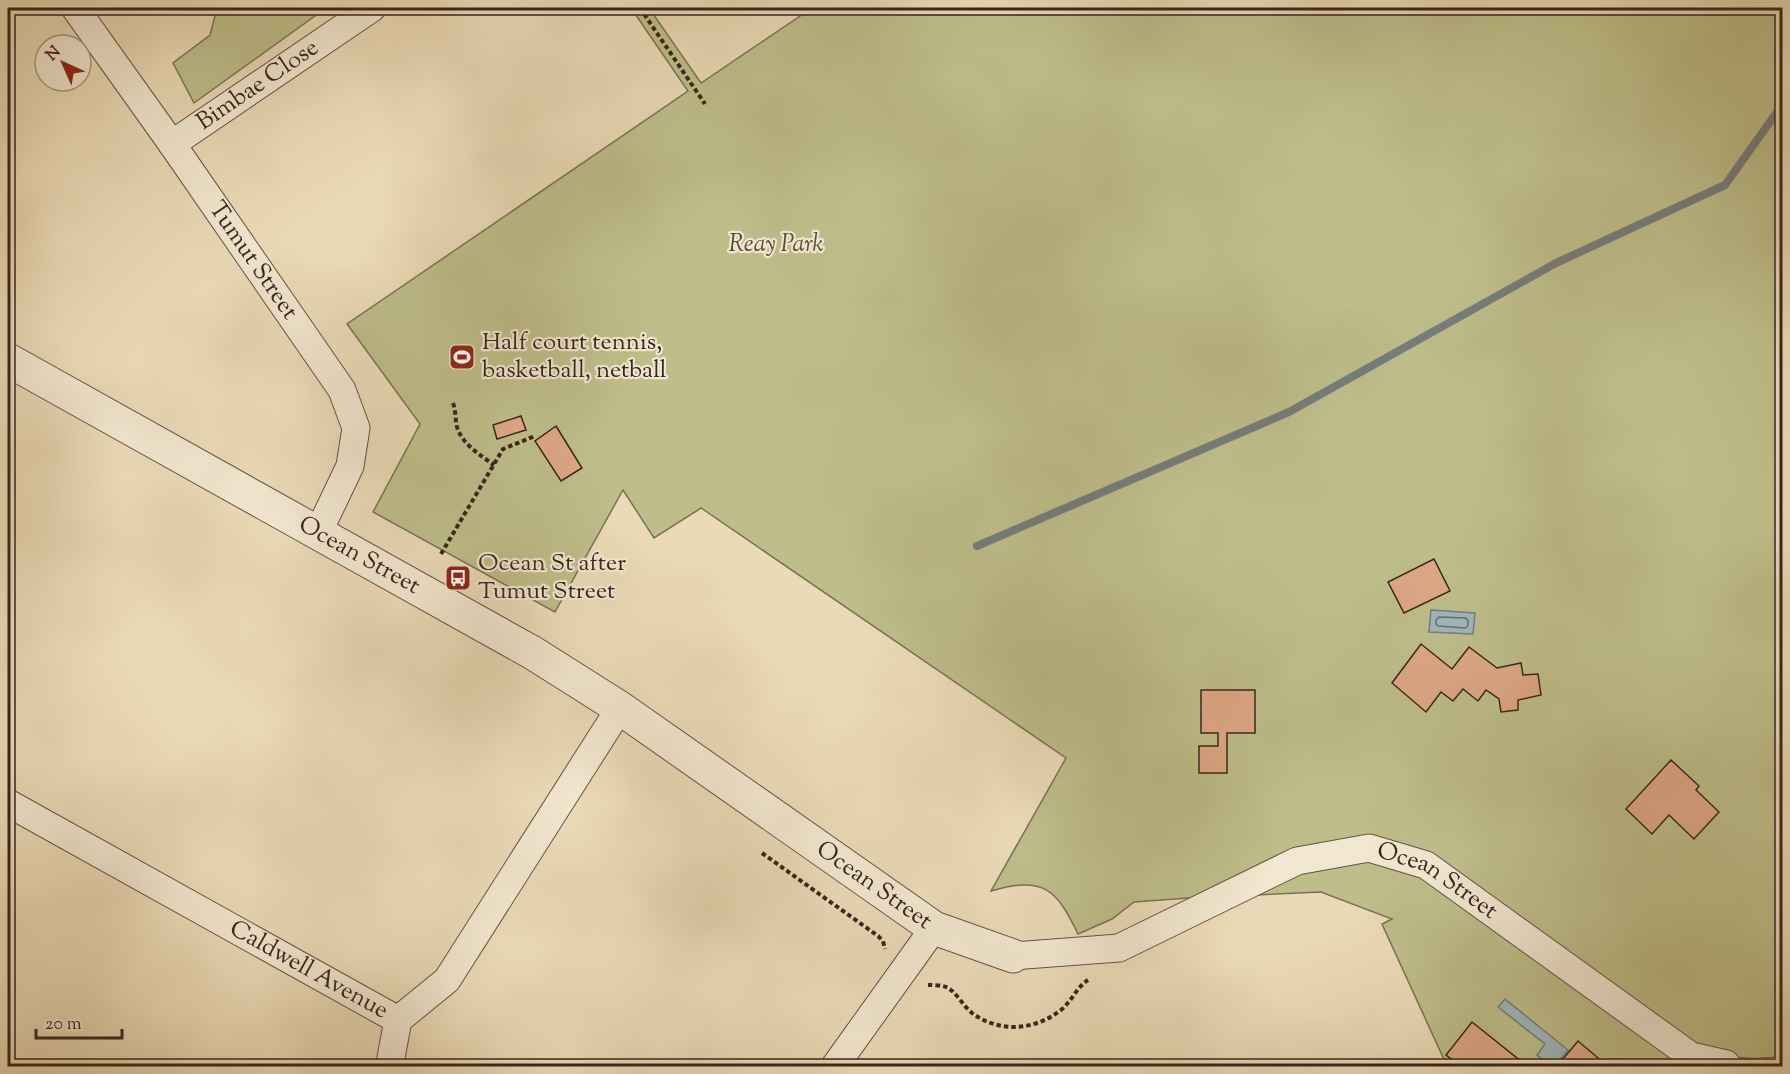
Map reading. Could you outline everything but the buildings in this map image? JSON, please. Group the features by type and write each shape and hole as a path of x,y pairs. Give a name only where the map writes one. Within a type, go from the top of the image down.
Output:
{"street":[{"name":"Tumut Street","path":"75,8 342,390 356,428 350,466 318,533"},
{"name":"Bimbae Close","path":"172,144 372,8"},
{"name":"Ocean Street","path":"8,360 533,653 620,708 934,928 1013,956 1119,948 1297,861 1368,848 1426,865 1691,1056 1726,1064"},
{"name":"Caldwell Avenue","path":"8,803 398,1020 447,980 620,708"},
{"path":"835,1066 934,928"},
{"path":"388,1066 398,1020"}],"lane":[{"name":"Ocean Street","path":"1726,1064 1755,1066 1782,1064"}],"path":[{"path":"640,8 705,104"},
{"path":"453,403 458,429 471,449 494,465"},
{"path":"441,554 503,449 535,436"},
{"path":"762,853 883,940 885,951 882,955"}],"green space":[{"path":"217,8 326,8 194,103 173,63 210,35"},
{"name":"Reay Park","path":"631,8 649,8 701,83 812,8 1782,8 1782,1066 1447,1066 1382,924 1392,919 1321,892 1134,902 1112,919 1078,934 1055,896 1046,890 1023,885 991,891 1066,758 701,508 654,538 623,490 555,612 373,512 420,424 347,324 688,91"}],"water":[{"path":"1431,610 1475,613 1473,634 1429,632"},
{"path":"1505,999 1568,1050 1555,1066 1551,1066 1537,1055 1545,1044 1498,1007"}],"waterway":[{"path":"977,546 1289,412 1556,263 1725,185 1782,105"}],"place":[{"name":"Half court tennis, basketball, netball","path":"462,357"},
{"name":"Ocean St after Tumut Street","path":"458,578"}]}
